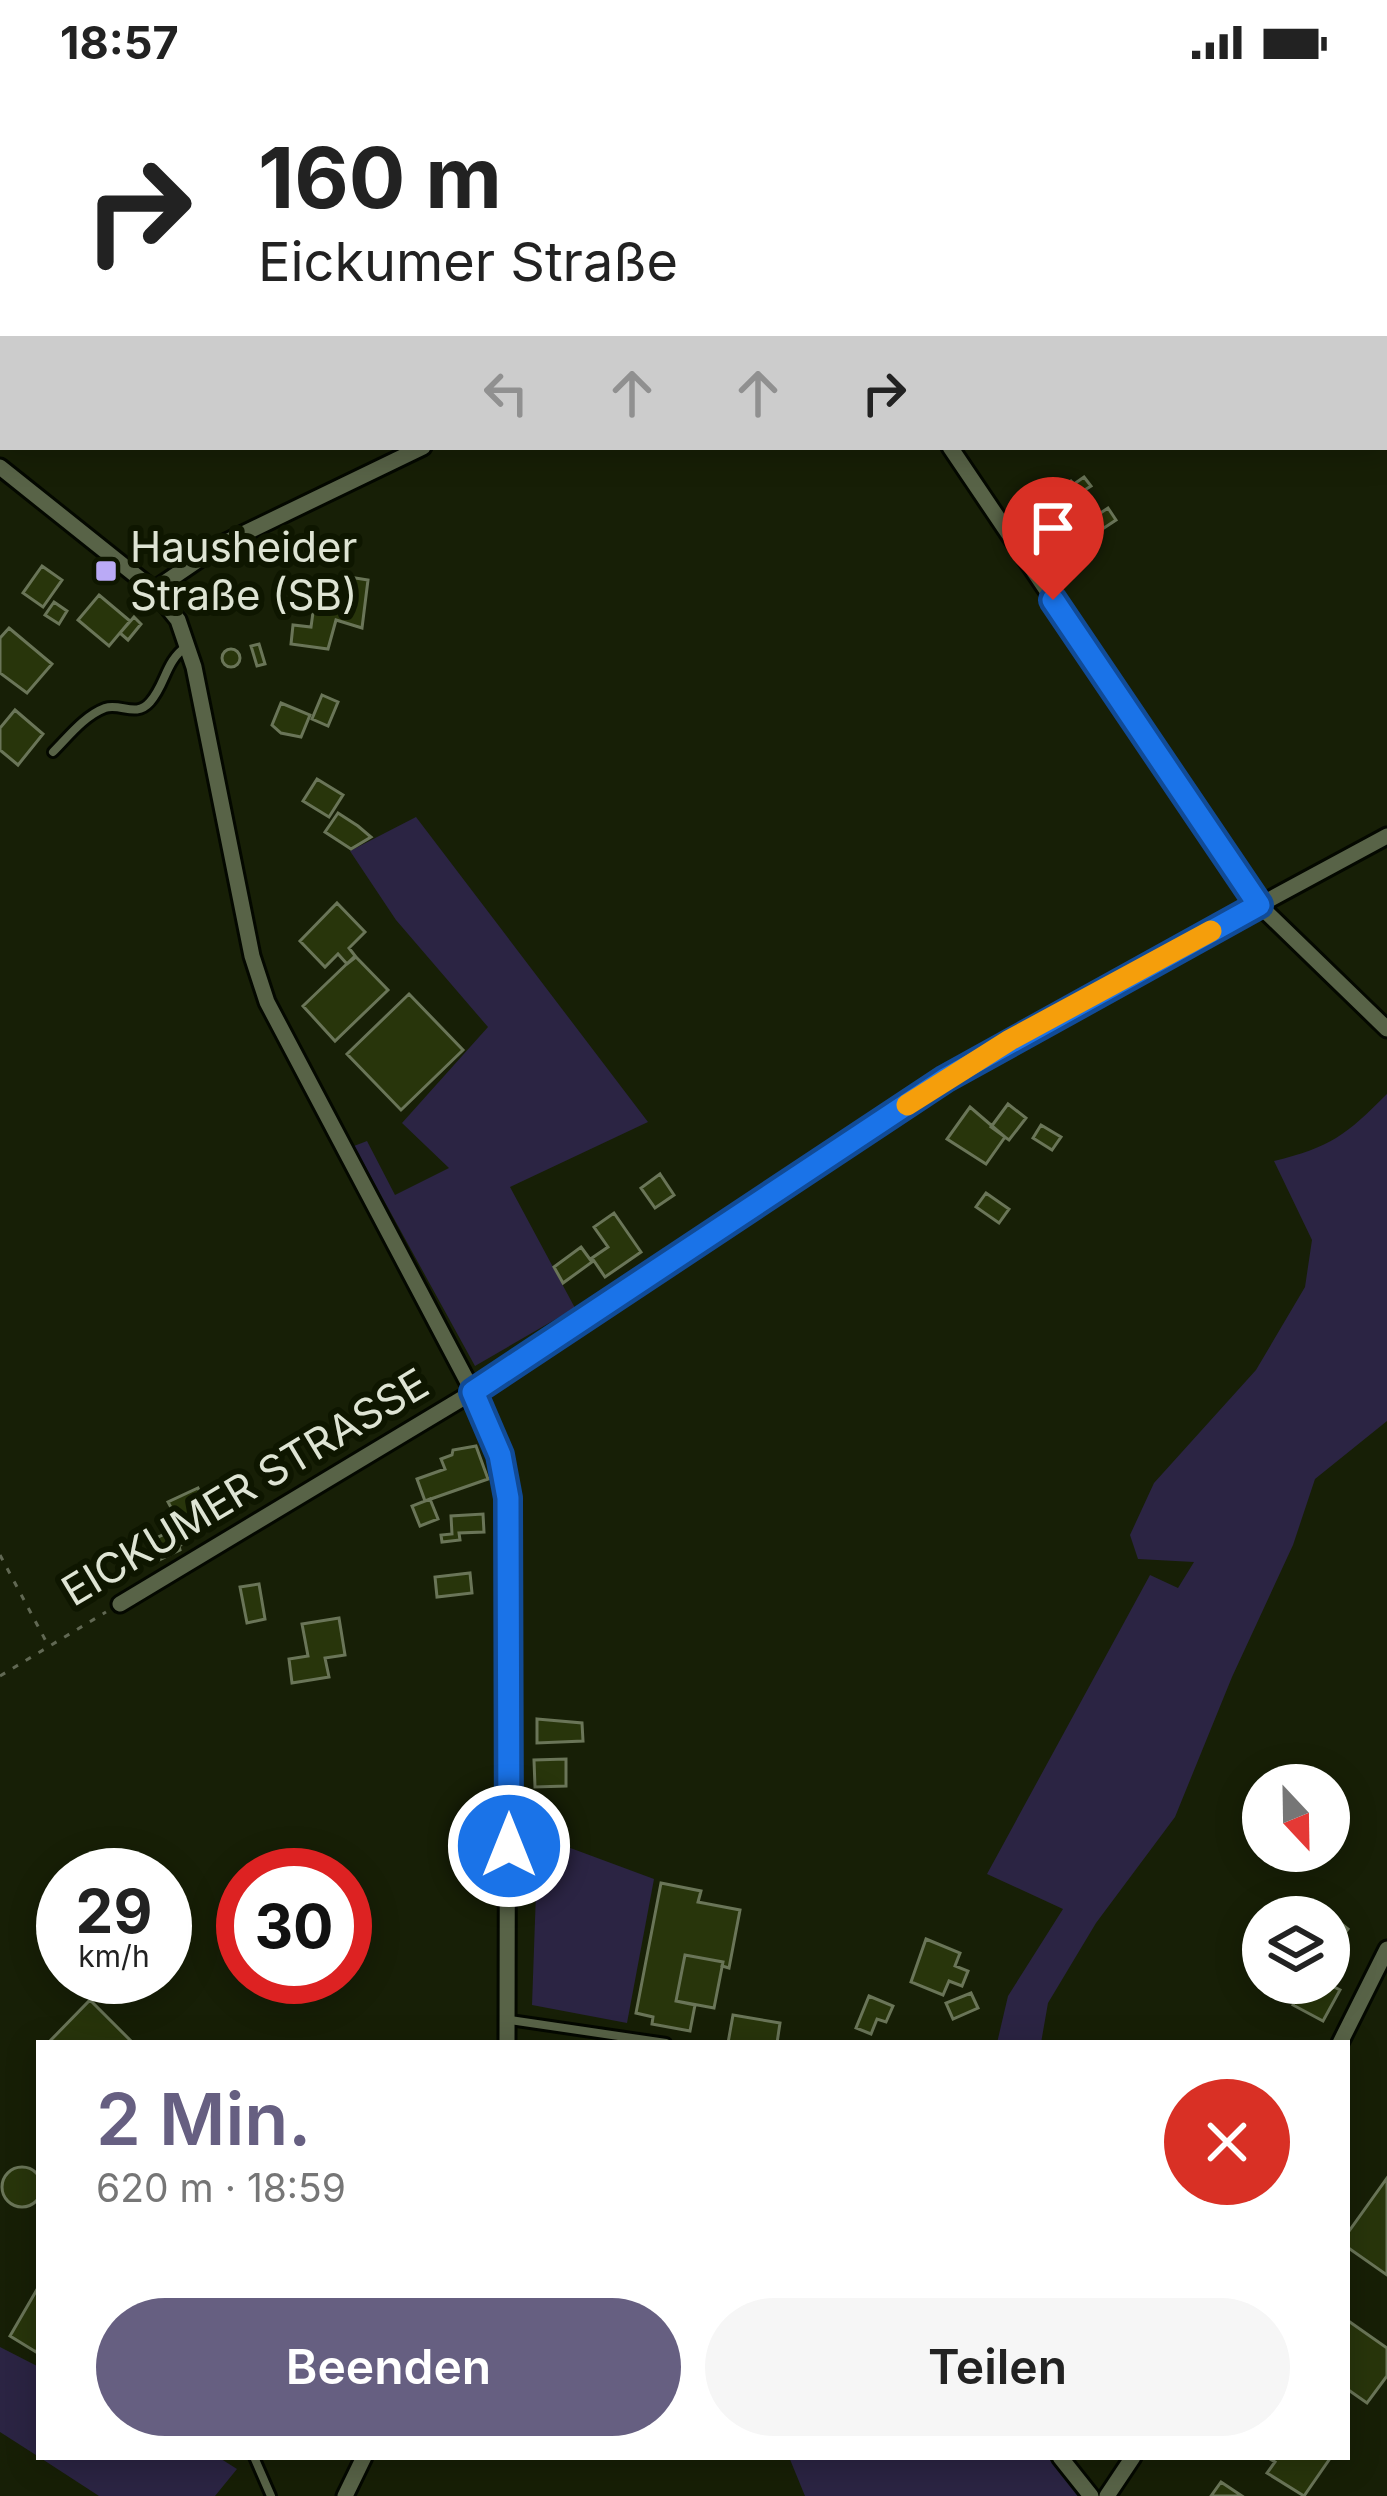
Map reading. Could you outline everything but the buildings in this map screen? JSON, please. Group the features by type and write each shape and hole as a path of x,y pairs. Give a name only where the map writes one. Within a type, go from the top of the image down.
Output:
{"street":[{"path":"154,590 220,544 417,450"},
{"path":"952,450 1259,905 1387,1029"},
{"path":"0,467 154,590 178,620 188,645 252,956 266,1002 473,1392 500,1455 508,1498 507,2040"},
{"name":"EICKUMER STRASSE","path":"120,1604 473,1392 945,1079 1387,836"},
{"path":"1341,2040 1387,1948"},
{"path":"345,2496 363,2460"},
{"path":"1062,2460 1091,2496"},
{"path":"1107,2496 1131,2460"}],"lane":[{"path":"53,752 98,711 144,707 171,660 188,645"},
{"path":"510,2020 646,2040"},
{"path":"255,2460 271,2496"}],"path":[{"path":"0,1555 49,1647"},
{"name":"EICKUMER STRASSE","path":"0,1676 120,1604"}],"shaded area":[{"path":"416,817 648,1122 510,1187 575,1308 475,1366 354,1146 367,1141 395,1195 449,1168 402,1123 488,1027 396,920 350,851"},
{"path":"1387,1094 1387,1421 1315,1479 1293,1545 1175,1817 1096,1923 1048,2003 1042,2040 998,2040 1008,1996 1063,1909 987,1874 1150,1575 1178,1588 1194,1562 1138,1559 1130,1535 1154,1483 1256,1370 1305,1287 1312,1240 1274,1161 1337,1138"},
{"path":"538,1836 654,1879 627,2023 532,2005"},
{"path":"0,2347 36,2365 36,2455 0,2432"},
{"path":"44,2460 223,2460 237,2469 215,2496 99,2496"},
{"path":"790,2460 1070,2460 1095,2496 805,2496"}],"slow traffic":[{"path":"907,1105 1010,1040 1211,931"}],"place":[{"name":"Hausheider Straße (SB)","path":"106,571"}],"route":[{"path":"509,1846 508,1498 500,1455 473,1392 945,1079 1259,905 1053,600"}]}
